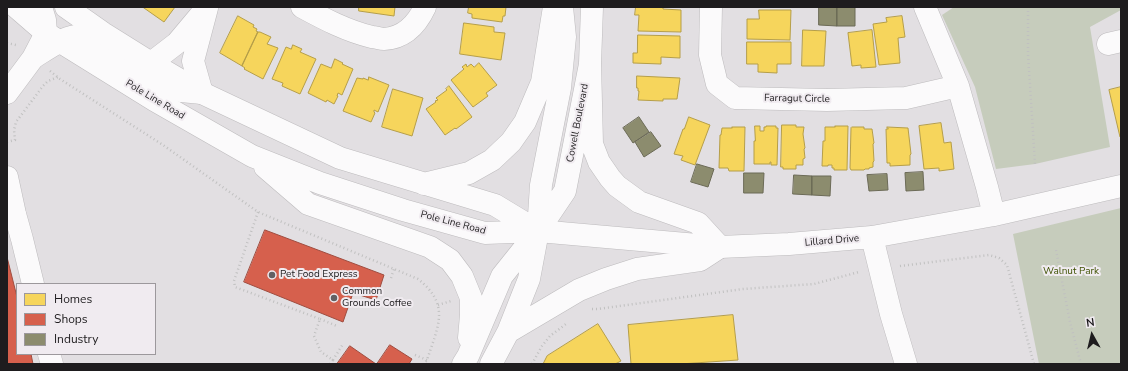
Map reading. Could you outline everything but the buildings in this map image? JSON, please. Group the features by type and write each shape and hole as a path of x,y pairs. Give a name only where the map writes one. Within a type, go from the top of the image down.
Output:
{"main road":[{"name":"Pole Line Road","path":"16,7 53,37 154,100 252,156 327,185 403,210 485,233 538,231"},
{"path":"41,7 53,37"},
{"path":"66,7 103,33 202,93 340,158 495,205 538,231"},
{"path":"302,7 335,24 364,35 384,39 400,35 411,28 420,18 425,7"},
{"path":"423,184 469,173 492,160 511,142 525,122 542,82 554,7"},
{"name":"Cowell Boulevard","path":"491,364 508,332 529,279 538,231 541,185 560,88 565,37 562,7"},
{"name":"Cowell Boulevard","path":"465,360 502,276 538,231 565,190 590,62 592,7"},
{"name":"Farragut Circle","path":"711,7 710,54 717,84 735,98 827,100 906,98 958,86"},
{"path":"925,7 958,86 994,215"},
{"path":"202,93 192,60 207,8"},
{"path":"151,63 177,43 207,8"},
{"path":"7,93 33,58 53,37 76,36 160,89 202,93"},
{"path":"508,332 579,290 606,279 637,269 700,260 720,247 698,223 639,202 617,186 610,178 599,162 592,144 590,62"},
{"path":"252,156 308,204 430,247 450,260 462,276 471,298 471,315 465,360"},
{"path":"7,177 33,283"},
{"name":"Lillard Drive","path":"538,231 720,247 789,244 872,237 994,215 1121,186"},
{"path":"872,237 891,314 906,364"}],"path":[{"path":"1028,7 1028,54 1035,164"},
{"path":"33,58 58,77 163,145 258,212 418,279 435,296 440,316 438,327 427,360 424,364"},
{"path":"7,142 15,140 14,130 16,122 43,86 58,77"},
{"path":"258,212 234,281 235,287 337,326"},
{"path":"1056,250 1070,322 1081,364"},
{"path":"588,308 598,309 743,289 814,284 857,272 988,255 999,258 1007,265 1034,364"},
{"path":"391,278 394,269"},
{"path":"320,319 314,336 321,352 333,360"},
{"path":"532,364 542,346 550,336 569,322"},
{"path":"330,364 343,344"},
{"path":"415,355 427,360"}],"green space":[{"path":"954,7 1121,7 1121,10 1090,27 1110,147 1035,164 996,169 975,87 942,15"},
{"name":"Walnut Park","path":"1121,208 1121,364 1039,364 1013,234"}],"place":[{"name":"Pet Food Express","path":"272,275"},
{"name":"Common Grounds Coffee","path":"334,298"}]}
